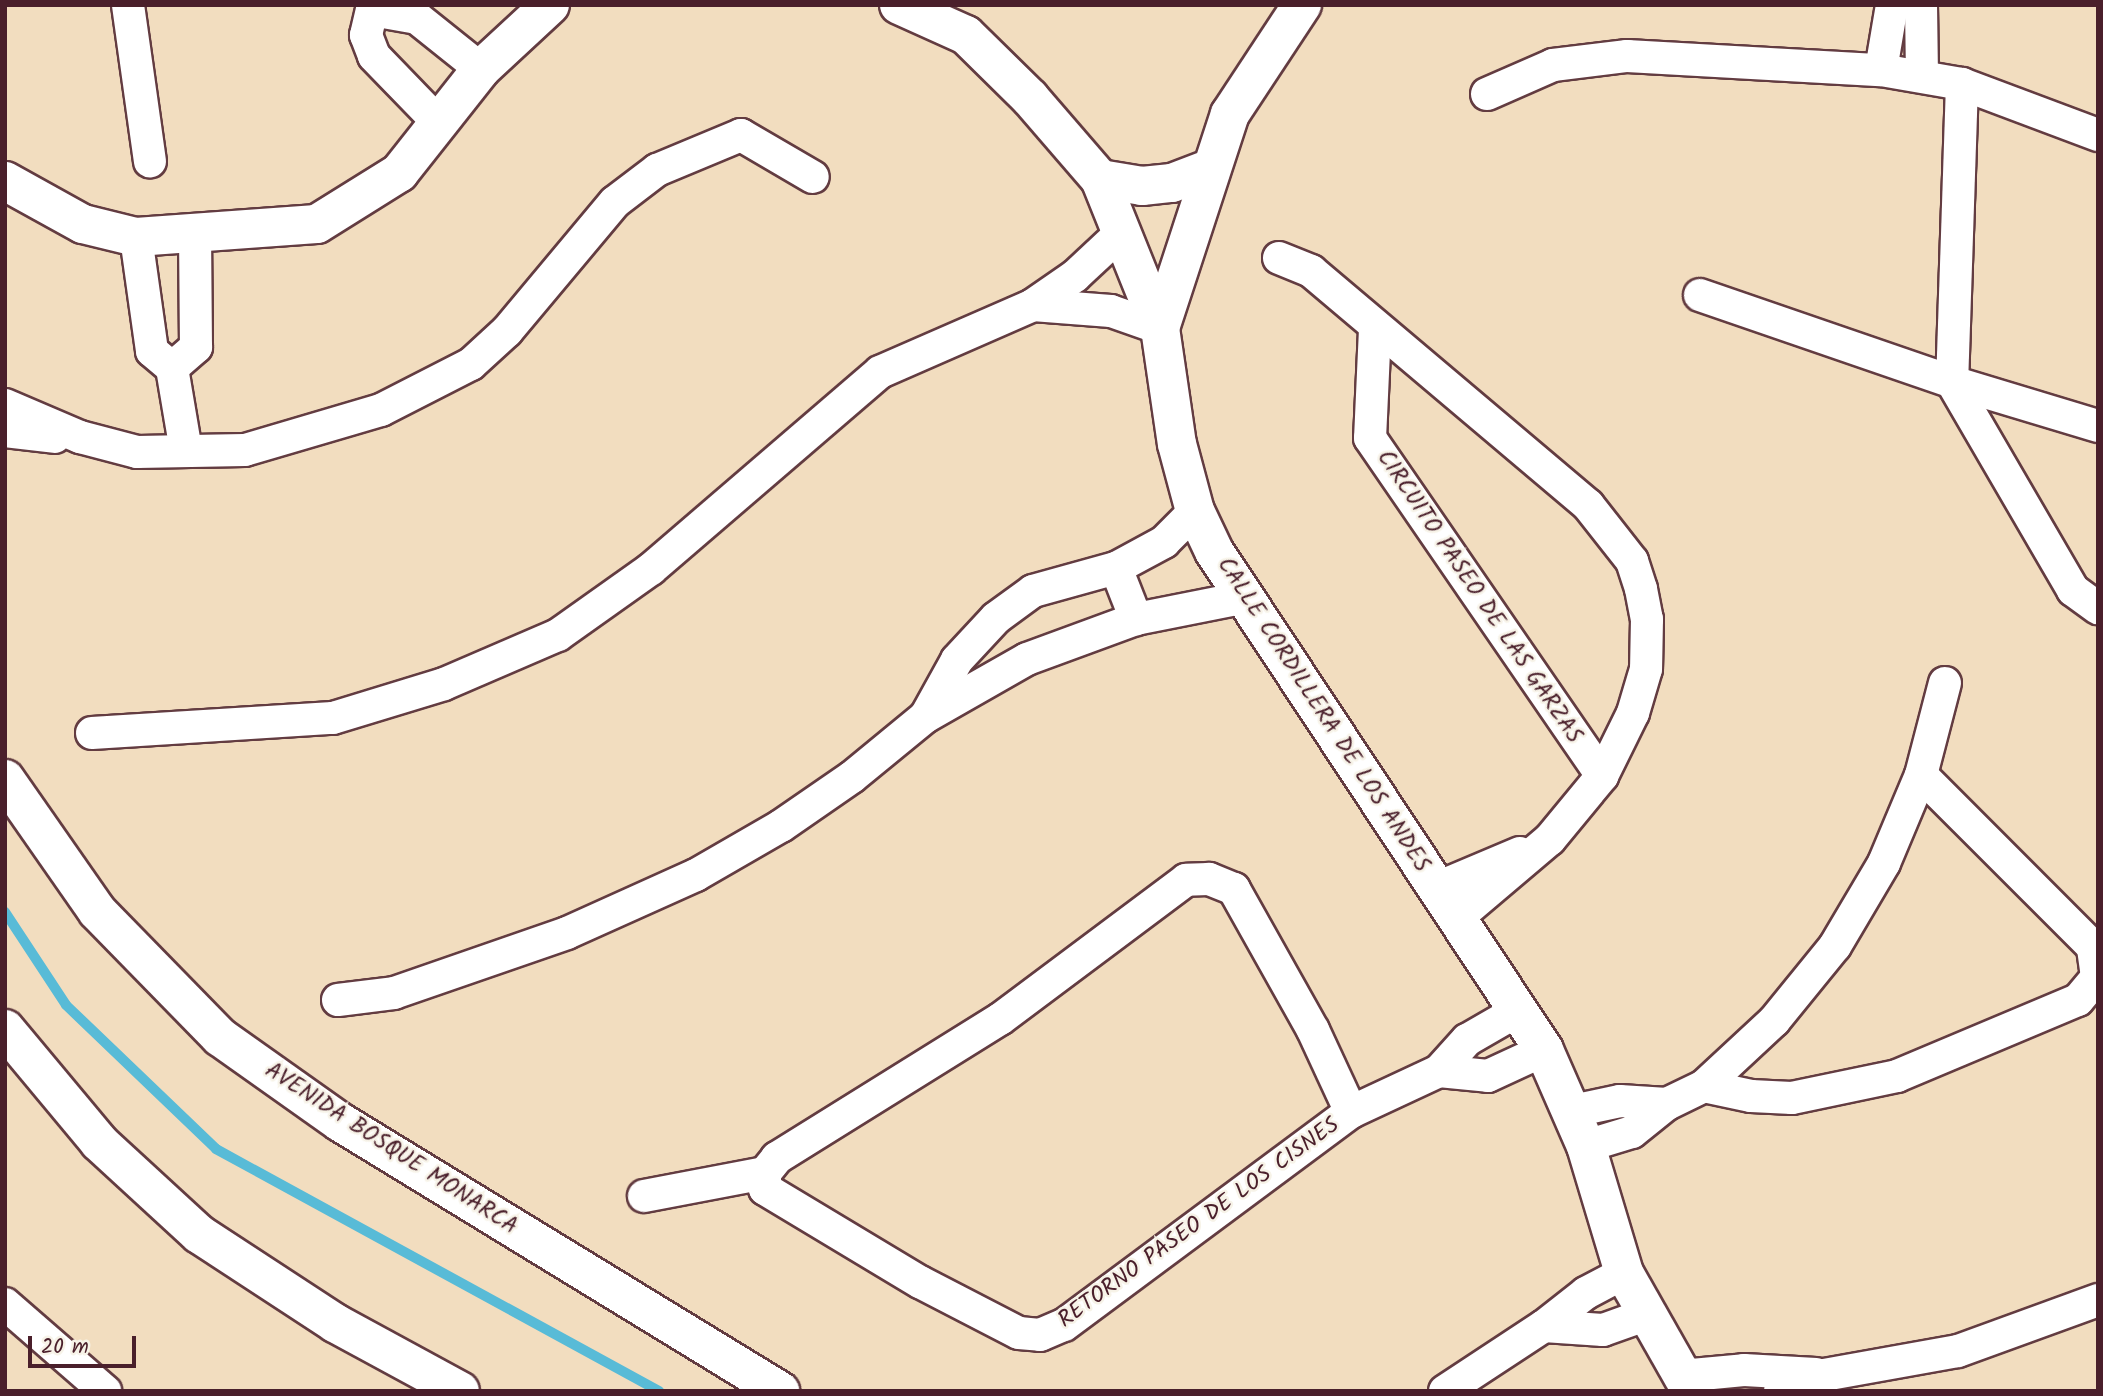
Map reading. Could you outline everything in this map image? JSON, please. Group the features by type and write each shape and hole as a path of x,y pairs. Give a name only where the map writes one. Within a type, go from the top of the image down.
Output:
{"street":[{"path":"128,5 150,161"},
{"path":"5,181 83,224 136,237 195,235 317,224 399,173 437,121 481,69 550,5"},
{"name":"CALLE CORDILLERA DE LOS ANDES","path":"899,5 969,20 1030,98 1100,179 1160,328 1177,444 1195,511 1242,598 1544,1051 1573,1111 1586,1146 1624,1273 1645,1315 1686,1383"},
{"path":"1032,305 1111,311 1160,328 1209,169 1230,114 1302,5"},
{"path":"1892,5 1900,73"},
{"path":"1900,73 1921,5"},
{"path":"437,121 374,56 366,35 373,8 417,18 481,69"},
{"path":"1487,94 1553,65 1627,57 1900,73 1962,84 2098,135"},
{"path":"1962,84 1952,382 2073,590 2098,608"},
{"path":"5,405 80,436 137,452 245,450 381,410 471,364 507,331 615,202 657,170 741,135 813,177"},
{"path":"1100,179 1142,186 1172,183 1209,169"},
{"path":"92,733 333,718 444,684 558,635 651,569 880,372 1032,305 1075,276 1120,234"},
{"path":"172,368 196,347 195,235"},
{"path":"136,237 152,351 172,368 186,451"},
{"name":"CIRCUITO PASEO DE LAS GARZAS","path":"1279,258 1311,271 1375,329 1588,505 1632,561 1647,619 1646,670 1633,713 1602,776 1550,839 1447,903"},
{"path":"1700,296 1952,382 2098,426"},
{"name":"CIRCUITO PASEO DE LAS GARZAS","path":"1375,329 1370,439 1602,776"},
{"path":"5,430 36,437 80,436"},
{"path":"925,717 957,660 996,618 1033,591 1116,568 1164,542 1195,511"},
{"path":"1116,568 1136,619"},
{"path":"338,999 394,993 567,933 696,876 852,777 925,717 1027,659 1136,619 1242,598"},
{"path":"1586,1146 1632,1132 1667,1104 1704,1086 1774,1021 1835,946 1884,863 1921,775 1945,683"},
{"path":"1704,1086 1751,1096 1792,1098 1897,1076 2078,1000 2097,977 2093,947 1921,775"},
{"name":"AVENIDA BOSQUE MONARCA","path":"5,779 97,911 220,1037 340,1122 780,1391"},
{"name":"RETORNO PASEO DE LOS CISNES","path":"644,1196 765,1172 777,1158 1000,1019 1186,880 1209,879 1234,889 1312,1030 1351,1112"},
{"name":"RETORNO PASEO DE LOS CISNES","path":"765,1172 765,1189 920,1282 1019,1333 1040,1335 1064,1325 1351,1112 1439,1071 1467,1040 1519,1010"},
{"path":"5,1029 99,1142 199,1234 335,1323 460,1391"},
{"path":"1439,1071 1488,1076 1544,1051"},
{"path":"1573,1111 1620,1101 1667,1104"},
{"path":"1465,1385 1586,1293 1624,1273"},
{"path":"1780,1391 1824,1375 1958,1351 2066,1315 2098,1300"},
{"path":"5,1304 105,1391"},
{"path":"1544,1326 1604,1330 1645,1315"},
{"path":"2066,1315 2098,1320"},
{"path":"1686,1383 1744,1370 1824,1375"}],"waterway":[{"path":"5,912 66,1005 216,1149 659,1391"}]}
